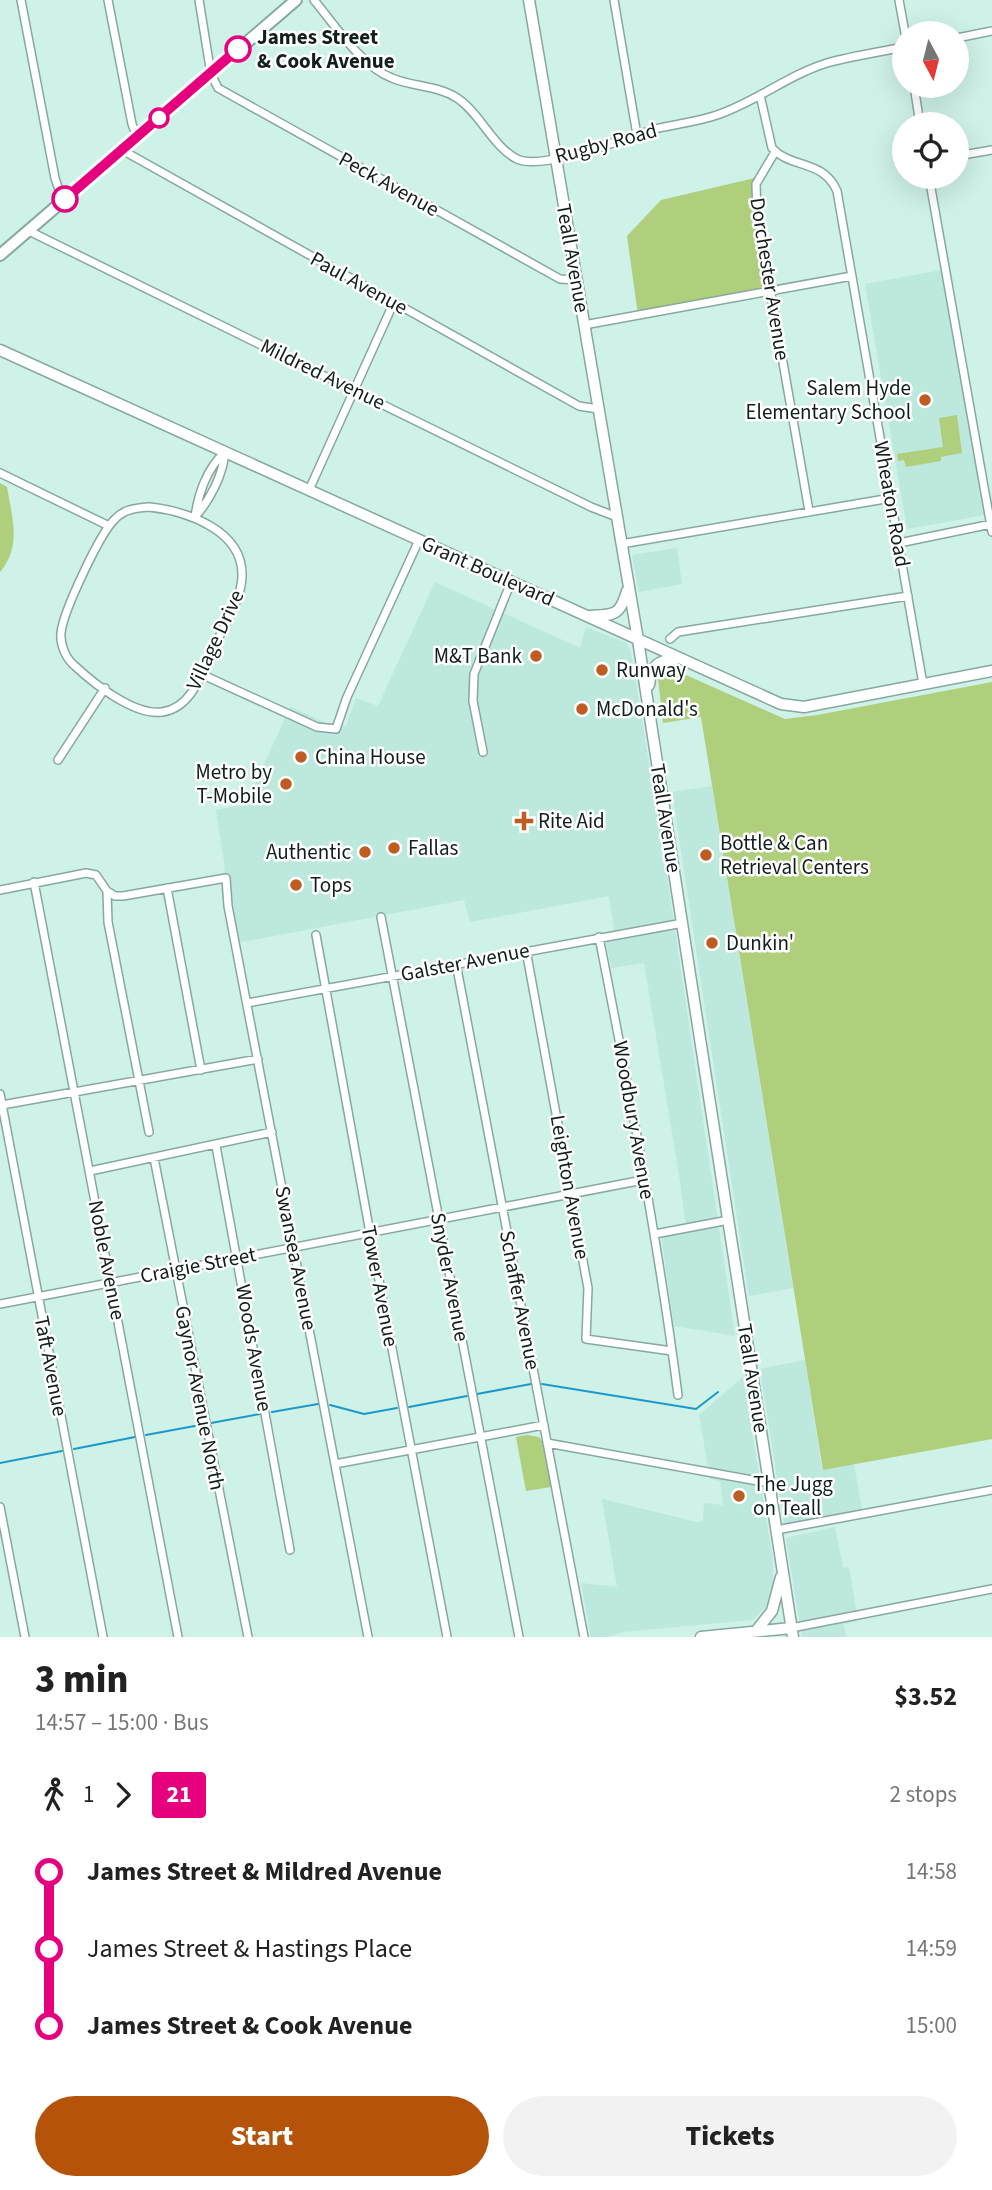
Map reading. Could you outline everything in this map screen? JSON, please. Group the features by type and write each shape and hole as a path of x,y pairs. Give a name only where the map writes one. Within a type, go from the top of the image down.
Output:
{"main road":[{"path":"0,255 296,0"}],"street":[{"path":"21,0 55,178 62,201"},
{"path":"108,0 132,124 137,137"},
{"path":"199,0 211,74"},
{"name":"Rugby Road","path":"314,0 379,72 397,80 439,89 457,98 516,158 539,160 604,147 637,135 718,115 801,73 827,63 892,50"},
{"name":"Teall Avenue","path":"529,0 638,640 792,1632"},
{"path":"614,0 637,135"},
{"path":"899,0 903,21"},
{"path":"970,35 992,31"},
{"name":"Peck Avenue","path":"211,74 218,88 560,279 577,281"},
{"path":"760,95 770,144 775,152"},
{"path":"969,154 992,149"},
{"name":"Paul Avenue","path":"122,150 579,406 598,410"},
{"name":"Wheaton Road","path":"775,152 784,158 811,165 824,174 834,185 840,202 923,684"},
{"name":"Dorchester Avenue","path":"775,152 755,188 809,511"},
{"path":"899,542 992,527 931,189"},
{"name":"Mildred Avenue","path":"29,231 591,507 617,517"},
{"path":"584,325 852,276"},
{"path":"309,490 394,302"},
{"name":"Grant Boulevard","path":"0,350 679,659 789,706 804,706 992,670"},
{"path":"195,517 197,500 215,461 226,452"},
{"path":"0,473 109,527"},
{"path":"621,544 891,498"},
{"name":"Village Drive","path":"139,508 168,509 195,517 211,526 231,545 240,560 242,577 233,607 185,702 163,712 145,712 135,709 71,663 63,648 61,631 87,568 109,527 122,513 139,508"},
{"path":"201,674 317,727 336,729 347,697 419,540"},
{"path":"483,752 473,701 474,674 511,582"},
{"path":"586,616 616,613 628,588"},
{"path":"670,639 678,632 908,596"},
{"path":"647,699 650,673 655,664 660,660 679,659"},
{"path":"58,760 105,688"},
{"path":"0,890 86,873 96,875 107,891 115,896 167,888 201,1070"},
{"name":"Swansea Avenue","path":"167,888 226,878 228,906 368,1637"},
{"name":"Noble Avenue","path":"34,882 178,1637"},
{"path":"107,891 108,922 149,1132"},
{"name":"Snyder Avenue","path":"381,917 519,1637"},
{"name":"Galster Avenue","path":"247,1003 683,923"},
{"name":"Tower Avenue","path":"316,935 447,1637"},
{"name":"Woodbury Avenue","path":"599,937 667,1303 678,1395"},
{"name":"Leighton Avenue","path":"526,950 587,1288 586,1339 672,1351"},
{"name":"Schaffer Avenue","path":"456,963 584,1637"},
{"path":"2,1105 258,1059"},
{"name":"Taft Avenue","path":"0,1094 3,1124 103,1637"},
{"path":"90,1171 272,1132"},
{"name":"Woods Avenue","path":"216,1146 290,1550"},
{"name":"Gaynor Avenue North","path":"154,1158 248,1637"},
{"name":"Craigie Street","path":"0,1304 643,1180"},
{"path":"655,1234 729,1220"},
{"path":"335,1464 544,1425"},
{"path":"547,1443 769,1483"},
{"path":"776,1530 992,1490"},
{"path":"0,1507 25,1637"},
{"path":"756,1631 772,1611 782,1570"},
{"path":"701,1637 756,1631 792,1632 992,1589"}],"shaded area":[{"name":"Salem Hyde Elementary School","path":"942,270 985,515 907,529 865,284"},
{"path":"677,548 682,584 639,592 632,555"},
{"path":"435,582 580,648 586,627 626,643 631,652 735,1336 674,1326 660,1228 686,1225 679,1175 644,963 611,968 606,942 616,941 609,896 470,922 464,900 232,944 221,890 225,868 216,810 246,804 290,707 326,723 346,726 356,698 378,706"},
{"path":"712,786 793,1288 749,1296 672,792"},
{"path":"805,1360 822,1470 854,1464 862,1510 784,1523 760,1369"},
{"path":"743,1377 773,1560 773,1591 768,1605 752,1620 591,1637 581,1583 617,1587 602,1499 697,1522 703,1521 704,1503 723,1505 720,1481 710,1479 699,1415"},
{"path":"835,1527 843,1568 849,1567 858,1621 844,1624 846,1637 802,1637 786,1538"}],"green space":[{"path":"759,177 756,184 771,291 638,315 627,236 661,200"},
{"path":"957,415 962,453 941,457 941,461 906,467 904,460 898,461 897,454 943,447 939,418"},
{"path":"0,483 7,487 14,531 11,552 0,572"},
{"path":"668,671 677,671 785,719 992,682 992,1439 823,1470 701,717 663,723 658,678"},
{"path":"516,1437 539,1437 542,1441 551,1487 526,1491"}],"waterway":[{"path":"477,1394 531,1384"},
{"path":"542,1384 696,1409 718,1392"},
{"path":"409,1407 467,1396"},
{"path":"272,1412 318,1404"},
{"path":"330,1405 364,1414 397,1408"},
{"path":"211,1423 260,1414"},
{"path":"146,1435 200,1425"},
{"path":"74,1449 135,1437"},
{"path":"0,1463 62,1451"}],"bus line":[{"name":"21","path":"65,199 238,49"}],"place":[{"name":"James Street & Cook Avenue","path":"238,49"},
{"name":"Salem Hyde Elementary School","path":"925,400"},
{"name":"M&T Bank","path":"536,656"},
{"name":"Runway","path":"602,670"},
{"name":"McDonald's","path":"582,709"},
{"name":"China House","path":"301,757"},
{"name":"Metro by T-Mobile","path":"286,784"},
{"name":"Rite Aid","path":"524,821"},
{"name":"Fallas","path":"394,848"},
{"name":"Authentic","path":"365,852"},
{"name":"Bottle & Can Retrieval Centers","path":"706,855"},
{"name":"Tops","path":"296,885"},
{"name":"Dunkin'","path":"712,943"},
{"name":"The Jugg on Teall","path":"739,1496"}]}
